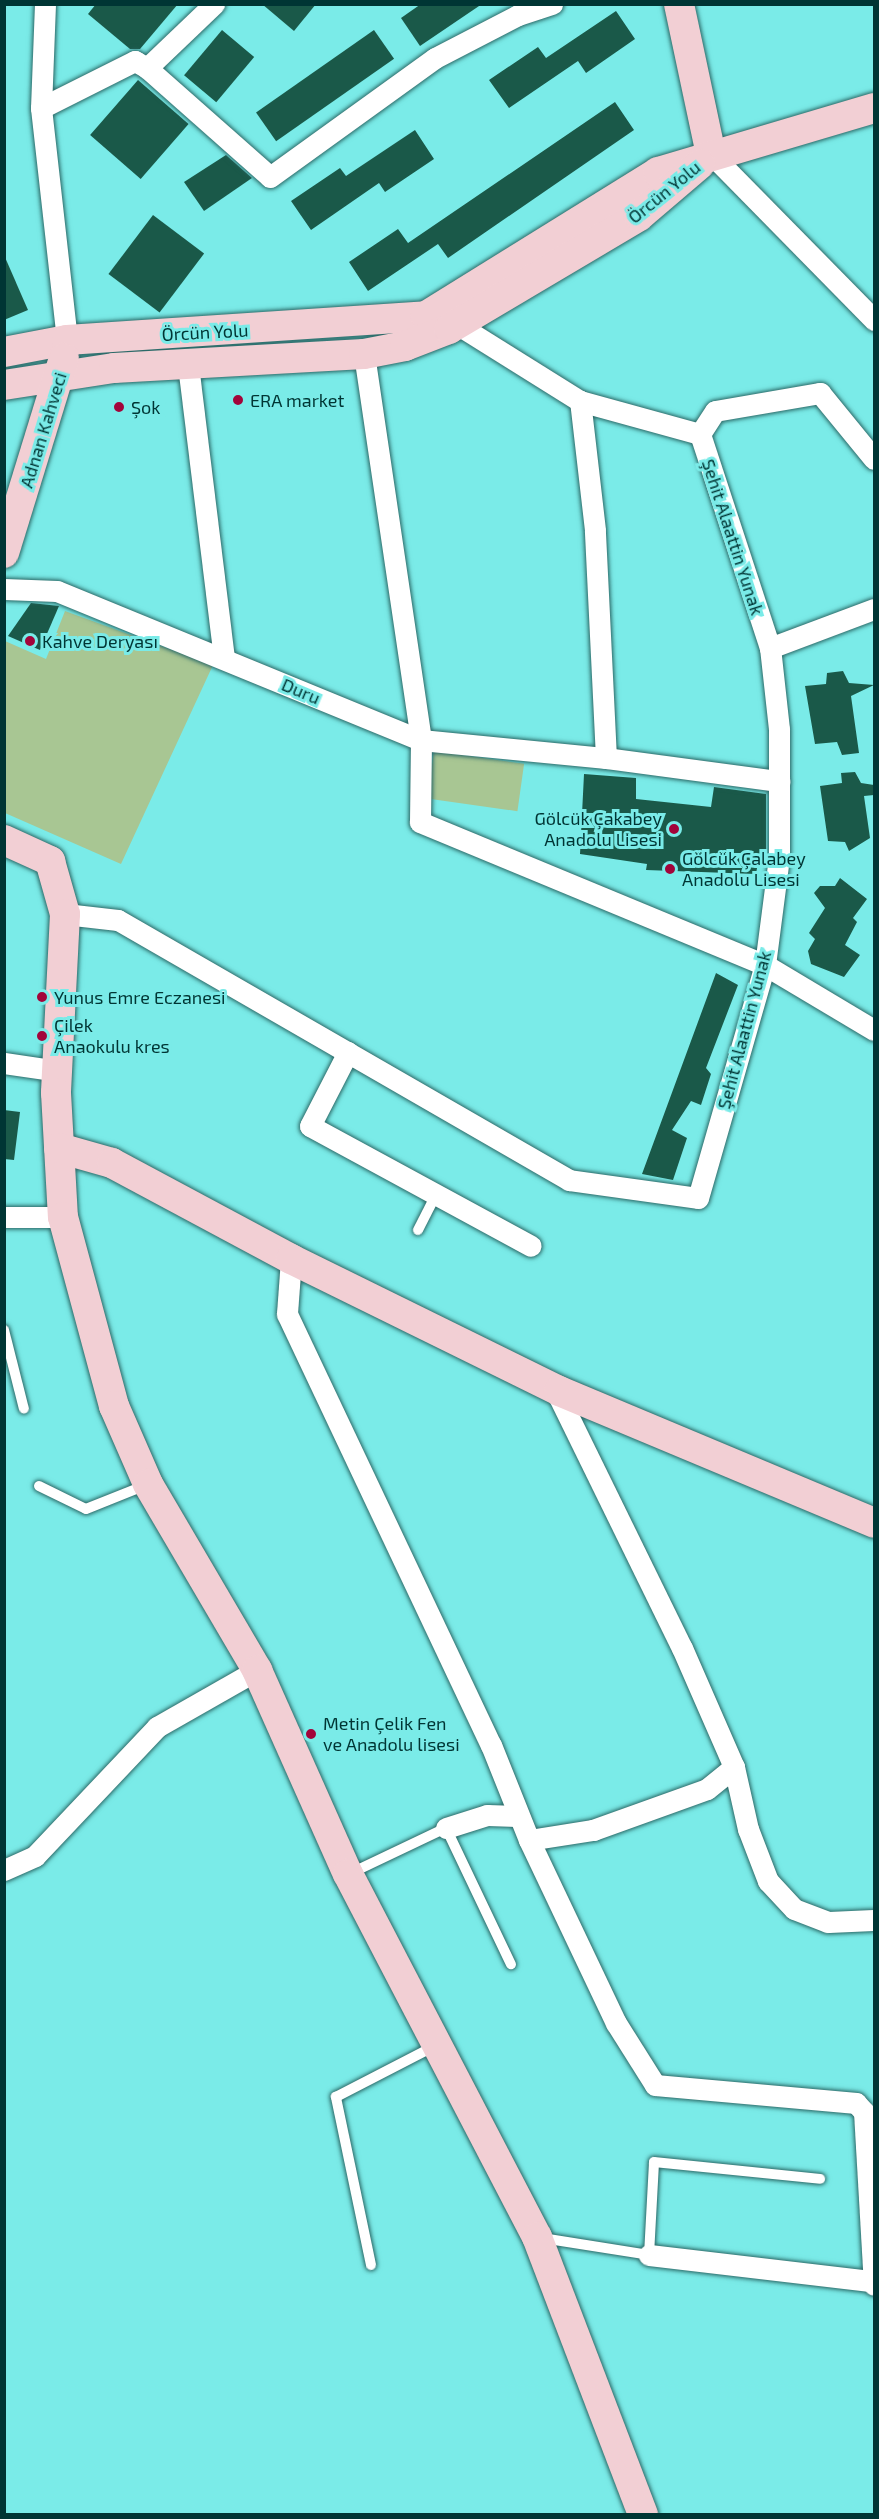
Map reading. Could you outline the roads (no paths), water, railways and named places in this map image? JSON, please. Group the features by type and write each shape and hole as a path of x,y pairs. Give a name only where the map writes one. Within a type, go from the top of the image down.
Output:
{"street":[{"path":"45,4 41,108 67,340"},
{"path":"41,108 135,61 147,68 270,177 435,58 518,15 552,4"},
{"path":"679,4 711,154 874,320"},
{"path":"147,68 210,6"},
{"path":"711,154 874,108"},
{"name":"Örcün Yolu","path":"4,385 61,376 188,365 364,354 405,346 457,324 639,216 711,154"},
{"name":"Örcün Yolu","path":"4,352 67,340 426,315 658,172 711,154"},
{"path":"457,324 580,401 595,530 606,758"},
{"name":"Adnan Kahveci","path":"4,554 61,376 67,340"},
{"path":"364,354 421,740 420,822 765,965 874,1030"},
{"path":"188,365 224,658"},
{"path":"700,434 716,411 820,393 874,459"},
{"name":"Şehit Alaattin Yunak","path":"348,1052 569,1180 698,1198 765,965 779,857 779,781 770,648 700,434 580,401"},
{"name":"Duru","path":"4,589 57,591 421,740 606,758 779,781"},
{"path":"770,648 874,609"},
{"path":"4,840 50,861 65,914 58,1071 63,1217 114,1406 148,1485 257,1670 348,1874 435,2046 537,2237 643,2514"},
{"path":"65,914 118,920 348,1052 310,1126 531,1246"},
{"path":"4,1063 58,1071"},
{"path":"59,1148 112,1163 291,1259 555,1389 874,1523"},
{"path":"4,1217 63,1217"},
{"path":"291,1259 287,1314 491,1745 517,1816 616,2024 655,2085 856,2103 869,2110 873,2283 649,2255"},
{"path":"555,1389 682,1648 734,1767 748,1829 768,1881 794,1909 828,1922 874,1920"},
{"path":"4,1870 35,1856 157,1727 257,1670"},
{"path":"529,1840 593,1830 706,1789 734,1767"},
{"path":"446,1828 487,1815 517,1816"}],"lane":[{"path":"418,1230 436,1194"},
{"path":"4,1330 24,1409"},
{"path":"39,1486 86,1509 148,1485"},
{"path":"348,1874 446,1828 511,1964"},
{"path":"371,2265 336,2097 435,2046"},
{"path":"537,2237 649,2255 654,2162 820,2179"}],"place":[{"name":"ERA market","path":"238,400"},
{"name":"Şok","path":"119,407"},
{"name":"Kahve Deryası","path":"30,641"},
{"name":"Gölcük Çakabey Anadolu Lisesi","path":"674,829"},
{"name":"Gölcük Çalabey Anadolu Lisesi","path":"670,869"},
{"name":"Yunus Emre Eczanesi","path":"42,997"},
{"name":"Çilek Anaokulu kres","path":"42,1036"},
{"name":"Metin Çelik Fen ve Anadolu lisesi","path":"311,1734"}]}
